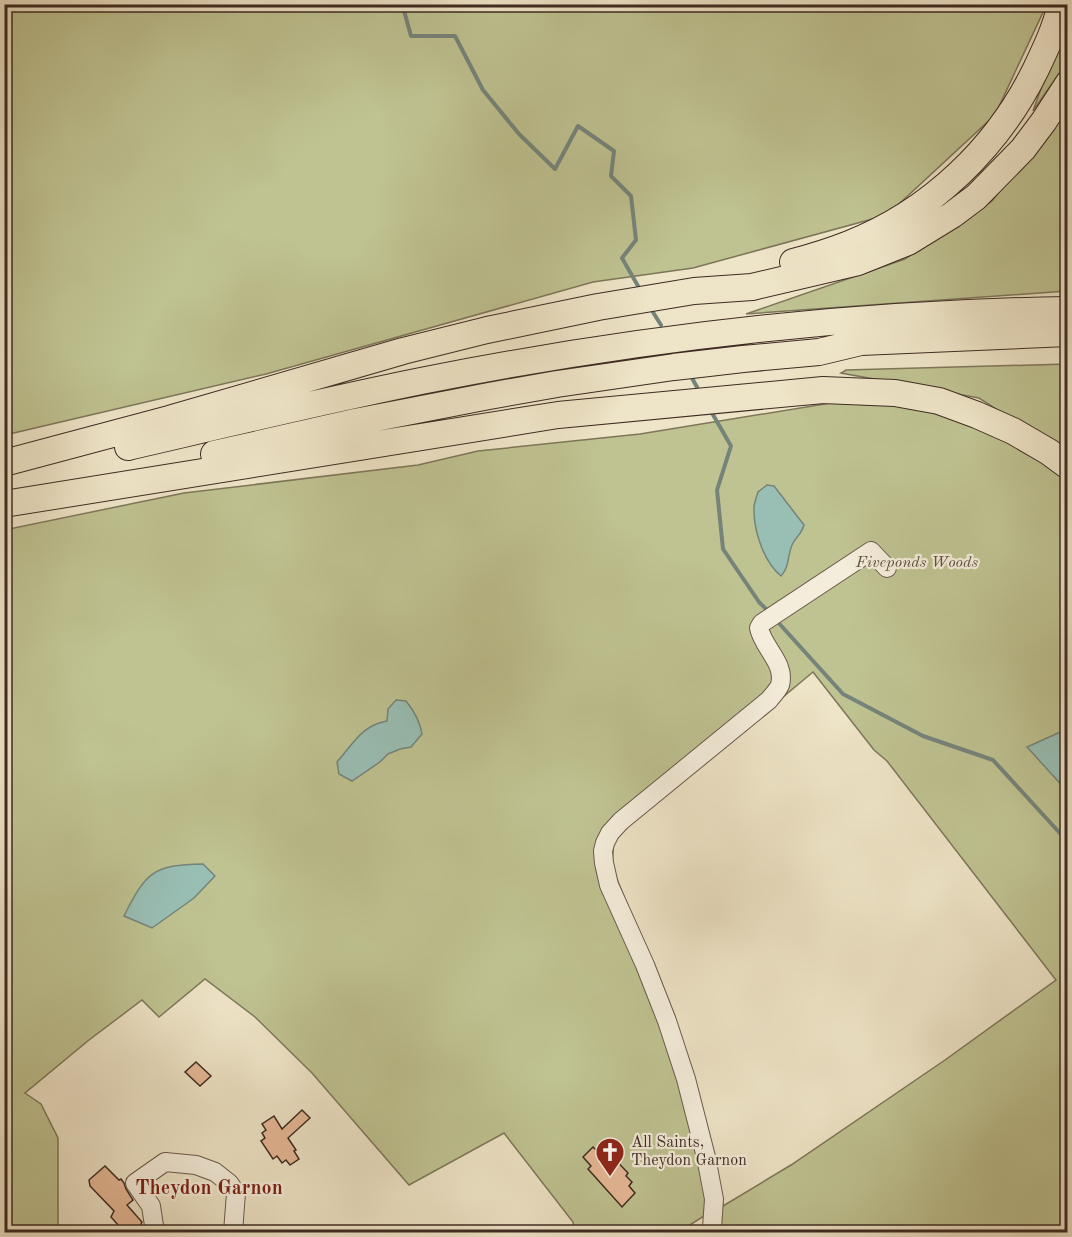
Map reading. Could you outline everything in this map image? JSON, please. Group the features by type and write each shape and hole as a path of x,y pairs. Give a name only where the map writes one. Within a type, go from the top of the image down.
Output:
{"highway":[{"path":"694,291 743,274 820,254 852,243 908,213 939,191 973,160 1009,116 1042,57 1061,4"},
{"path":"4,463 170,419 454,338 535,320 694,291 752,287 858,262 908,242 976,197 1023,149 1068,84"},
{"path":"4,475 376,390 592,351 734,331 836,321 1001,311 1068,310"},
{"path":"4,503 355,422 557,384 742,358 819,352 861,342 1068,333"},
{"path":"819,352 858,357 909,352 1068,350"},
{"path":"4,503 558,415 823,390 895,393 939,401 1013,430 1068,466"}],"lane":[{"path":"709,1233 712,1228 714,1199 686,1079 645,965 609,885 603,851 610,833 621,821 769,700 779,686 781,672 760,635 759,628 762,623 871,551 886,568"},
{"path":"155,1233 151,1206 135,1183 165,1162 196,1165 215,1172 229,1183 236,1192 233,1233"}],"green space":[{"path":"4,5 1045,5 1045,8 995,115 887,215 693,268 593,282 266,374 5,435"},
{"path":"1067,15 1067,62 1033,111"},
{"path":"1067,102 1067,291 746,314 905,259 992,201"},
{"path":"1067,364 1067,454 979,398 841,373 846,370"},
{"name":"Fiveponds Woods","path":"855,399 939,412 1013,440 1067,474 1067,1232 716,1232 709,1208 704,1216 679,1232 579,1232 504,1133 409,1185 312,1073 255,1017 205,979 159,1017 142,1000 25,1093 41,1104 58,1138 58,1232 5,1232 4,530 184,493 418,465 478,451 640,434","holes":["813,672 874,750 887,761 1056,980 945,1060 791,1165 723,1206 665,997 612,867 614,838"]}],"water":[{"path":"767,485 774,486 804,525 793,543 786,569 781,576 764,553 755,525 755,500 758,492"},
{"path":"396,700 406,701 418,721 422,734 411,747 388,754 352,781 339,774 337,762 364,731 387,721 388,709"},
{"path":"1067,729 1067,791 1027,747"},
{"path":"203,864 215,876 194,898 152,928 124,916 145,880 153,874 173,866"}],"building":[{"path":"196,1062 211,1076 200,1086 185,1072"},
{"path":"302,1110 310,1118 288,1138 299,1159 290,1165 286,1160 282,1163 277,1156 273,1159 261,1141 265,1138 262,1133 266,1130 262,1124 274,1116 282,1129"},
{"name":"All Saints, Theydon Garnon","path":"593,1147 603,1157 608,1152 628,1173 626,1176 632,1182 629,1186 635,1193 622,1207 588,1169 591,1166 583,1157"},
{"path":"105,1166 124,1183 133,1200 127,1205 142,1222 140,1226 144,1233 125,1233 111,1217 114,1211 90,1186 89,1180"}],"waterway":[{"path":"401,4 411,36 455,36 483,90 519,134 555,169 578,126 614,151 611,176 631,196 636,240 622,258 638,286"},
{"path":"651,309 661,325"},
{"path":"692,378 698,389"},
{"path":"712,413 731,446 717,490 723,549 759,602 769,612"},
{"path":"776,620 843,694 923,736 993,760 1068,842"}],"place":[{"name":"All Saints, Theydon Garnon","path":"610,1178"}],"district":[{"name":"Theydon Garnon","path":"209,1189"}]}
